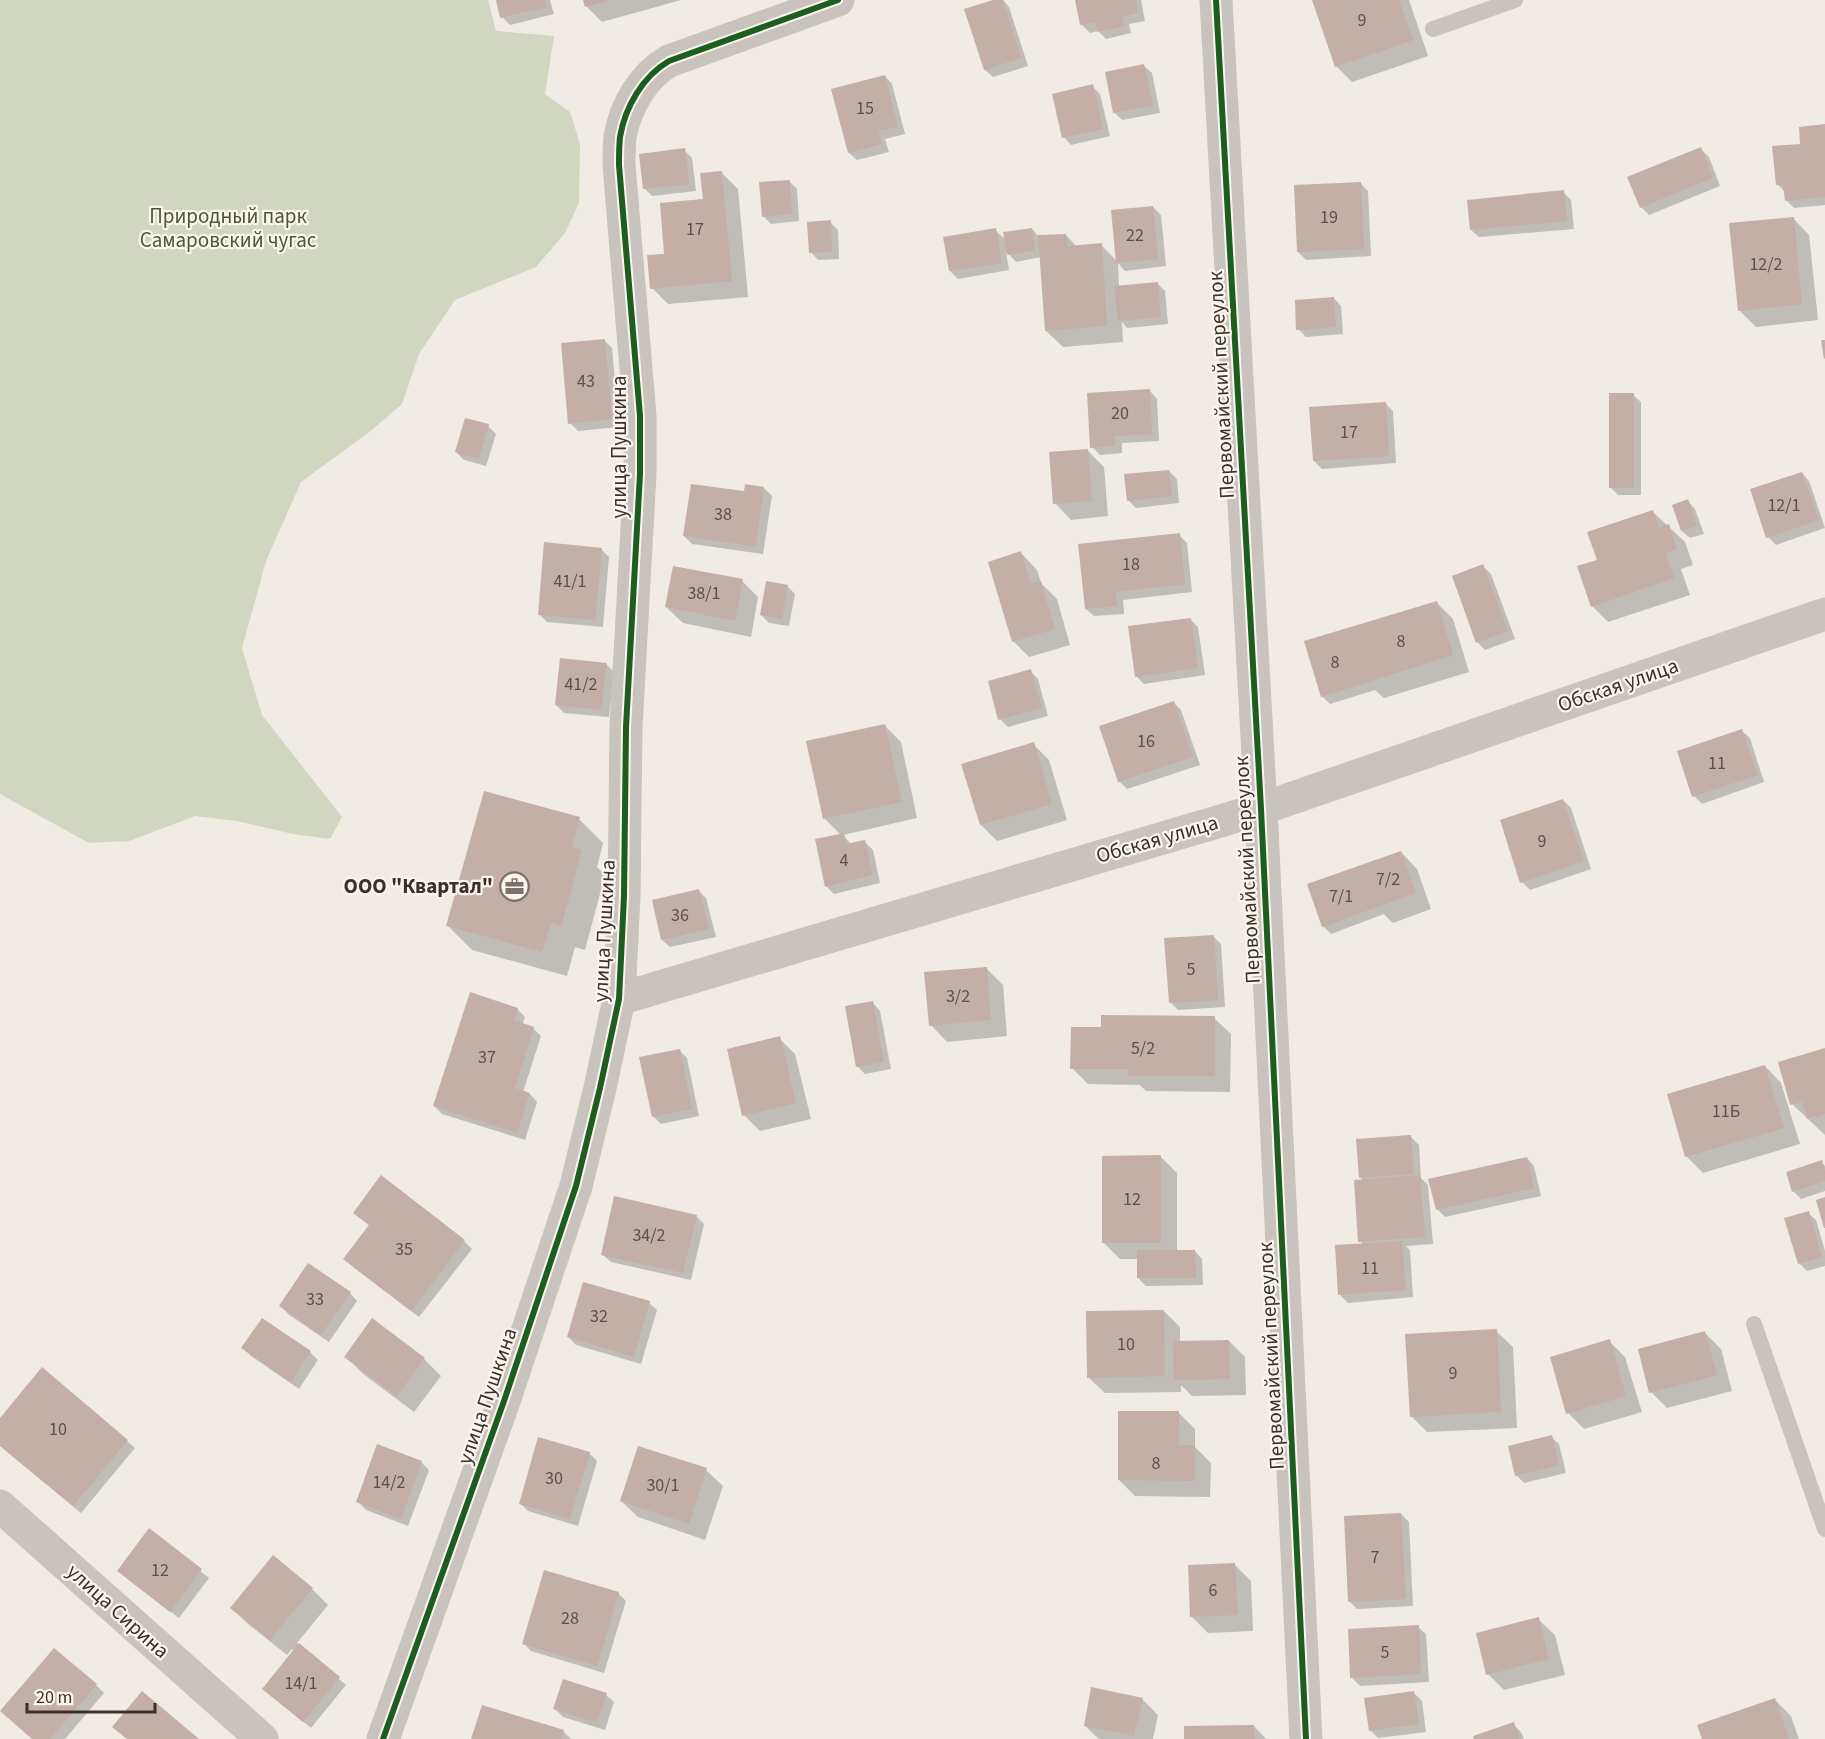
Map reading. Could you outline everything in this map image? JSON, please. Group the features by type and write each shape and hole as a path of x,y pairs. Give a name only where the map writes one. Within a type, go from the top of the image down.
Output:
{"street":[{"name":"улица Пушкина","path":"383,1739 504,1401 576,1186 619,999 624,896 626,728 640,474 640,416 619,165 620,137 626,116 638,93 656,69 669,61 838,0"},
{"name":"Первомайский переулок","path":"1216,0 1261,809 1306,1739"},
{"name":"Обская улица","path":"619,999 1261,809 1825,614"},
{"name":"улица Сирина","path":"0,1506 262,1739"}],"lane":[{"path":"1432,29 1515,0"},
{"path":"1754,1324 1822,1507 1825,1529"}],"green space":[{"name":"Природный парк Самаровский чугас","path":"0,0 488,0 496,31 554,36 545,94 570,112 580,144 579,203 565,233 536,267 455,300 419,354 402,404 372,430 301,482 266,561 242,648 262,715 342,817 330,839 293,834 237,821 195,816 129,841 89,843 0,794"}],"building":[{"path":"496,0 545,0 547,7 500,18"},
{"path":"583,0 607,0 607,1 585,7"},
{"path":"993,0 1003,0 1021,58 984,70 964,9"},
{"path":"1075,0 1135,0 1138,13 1122,17 1124,26 1097,32 1095,22 1080,25"},
{"path":"1312,0 1399,0 1413,40 1335,67"},
{"path":"1144,64 1153,105 1113,113 1105,72"},
{"path":"885,75 898,127 878,131 882,144 848,153 831,89"},
{"path":"1093,84 1103,129 1062,138 1052,94"},
{"path":"1825,124 1825,197 1785,201 1783,184 1776,185 1772,146 1800,144 1799,127"},
{"path":"1701,147 1713,178 1640,208 1627,177"},
{"path":"685,148 689,184 643,189 639,154"},
{"path":"722,171 732,281 650,289 647,255 664,254 660,203 703,199 700,173"},
{"path":"790,180 792,214 762,217 759,182"},
{"path":"1361,182 1364,249 1297,252 1294,185"},
{"path":"1564,190 1567,221 1470,230 1467,200"},
{"path":"1153,206 1158,259 1116,263 1111,210"},
{"path":"1794,217 1802,304 1738,311 1729,223"},
{"path":"831,220 832,252 809,253 807,222"},
{"path":"996,228 1002,263 949,271 943,237"},
{"path":"1032,228 1035,250 1007,255 1003,232"},
{"path":"1066,234 1067,246 1102,243 1107,326 1045,331 1038,235"},
{"path":"1158,282 1161,317 1118,321 1114,286"},
{"path":"1334,297 1336,327 1296,330 1295,300"},
{"path":"605,339 612,419 568,424 561,343"},
{"path":"1821,340 1825,340 1824,359"},
{"path":"1150,389 1152,434 1115,436 1115,446 1090,448 1087,393"},
{"path":"1609,393 1634,393 1634,488 1609,488"},
{"path":"1386,402 1389,456 1313,461 1309,407"},
{"path":"465,418 489,424 479,459 455,452"},
{"path":"1088,449 1092,501 1053,504 1049,452"},
{"path":"1169,470 1172,496 1127,501 1124,474"},
{"path":"1802,472 1819,520 1766,538 1750,489"},
{"path":"691,484 744,491 745,484 764,487 756,547 683,536"},
{"path":"1688,499 1697,526 1681,531 1672,505"},
{"path":"1653,510 1659,528 1669,524 1677,549 1666,553 1674,578 1591,607 1577,566 1597,560 1587,532"},
{"path":"1180,533 1185,584 1116,592 1117,606 1085,609 1078,544"},
{"path":"544,542 602,548 595,620 538,615"},
{"path":"1021,551 1031,584 1041,581 1055,629 1012,642 988,562"},
{"path":"1483,564 1508,631 1476,643 1452,576"},
{"path":"673,566 743,579 735,621 665,607"},
{"path":"766,581 788,585 782,619 760,615"},
{"path":"1437,601 1453,655 1321,697 1304,641"},
{"path":"1191,618 1198,668 1135,677 1128,626"},
{"path":"560,658 607,663 601,710 555,705"},
{"path":"1031,669 1042,708 998,720 988,681"},
{"path":"1174,701 1193,757 1118,782 1099,726"},
{"path":"885,724 902,802 823,819 806,741"},
{"path":"1742,729 1758,775 1692,797 1677,751"},
{"path":"1034,742 1052,804 980,825 961,764"},
{"name":"ООО \"Квартал\"","path":"484,791 580,817 572,847 582,850 561,926 551,923 542,952 446,926"},
{"path":"1563,799 1584,861 1520,883 1500,820"},
{"path":"844,833 846,844 865,840 873,875 825,887 815,839"},
{"path":"1401,851 1416,893 1322,927 1307,884"},
{"path":"699,889 709,929 661,940 652,900"},
{"path":"1214,935 1218,1000 1169,1003 1164,938"},
{"path":"987,967 991,1020 929,1026 924,972"},
{"path":"470,992 518,1008 514,1020 534,1027 515,1088 530,1093 517,1133 433,1106"},
{"path":"873,1001 884,1062 856,1067 845,1006"},
{"path":"1101,1015 1215,1016 1215,1076 1128,1076 1128,1069 1070,1069 1071,1027 1101,1027"},
{"path":"780,1036 796,1103 742,1116 727,1049"},
{"path":"1825,1048 1825,1114 1807,1119 1802,1102 1790,1105 1778,1062"},
{"path":"680,1049 692,1109 652,1117 639,1057"},
{"path":"1765,1065 1784,1128 1685,1157 1667,1094"},
{"path":"1411,1135 1414,1174 1359,1178 1356,1139"},
{"path":"1161,1155 1161,1243 1102,1243 1102,1156"},
{"path":"1527,1157 1534,1188 1436,1210 1428,1179"},
{"path":"1822,1160 1825,1181 1792,1192 1786,1172"},
{"path":"381,1175 465,1240 411,1311 343,1259 369,1225 353,1213"},
{"path":"1420,1175 1425,1237 1358,1242 1354,1180"},
{"path":"614,1196 697,1215 683,1273 601,1255"},
{"path":"1825,1197 1825,1228 1824,1228 1816,1200"},
{"path":"1809,1211 1822,1257 1798,1264 1784,1218"},
{"path":"1402,1241 1406,1290 1338,1295 1335,1245"},
{"path":"1137,1250 1195,1250 1196,1278 1137,1278"},
{"path":"308,1263 351,1292 321,1335 279,1306"},
{"path":"583,1282 650,1301 634,1357 567,1337"},
{"path":"1164,1310 1165,1376 1087,1378 1086,1311"},
{"path":"262,1318 311,1351 291,1382 241,1348"},
{"path":"372,1318 425,1358 397,1396 344,1357"},
{"path":"1497,1329 1501,1412 1410,1417 1405,1334"},
{"path":"1705,1331 1717,1375 1649,1393 1638,1349"},
{"path":"1610,1339 1626,1396 1566,1414 1550,1357"},
{"path":"1229,1340 1230,1379 1174,1380 1173,1341"},
{"path":"42,1367 128,1440 73,1506 0,1446 0,1418"},
{"path":"1118,1411 1179,1411 1179,1445 1195,1445 1195,1481 1118,1480"},
{"path":"1552,1435 1559,1465 1515,1476 1508,1446"},
{"path":"538,1437 590,1452 570,1519 519,1504"},
{"path":"377,1444 422,1461 401,1519 356,1502"},
{"path":"638,1446 707,1468 689,1524 620,1501"},
{"path":"1401,1513 1406,1599 1348,1602 1344,1516"},
{"path":"149,1528 202,1569 170,1612 117,1571"},
{"path":"273,1555 313,1588 270,1640 230,1608"},
{"path":"1235,1563 1238,1615 1190,1617 1188,1565"},
{"path":"544,1570 619,1592 597,1666 522,1644"},
{"path":"1539,1617 1549,1659 1486,1675 1476,1633"},
{"path":"1419,1625 1421,1674 1350,1678 1348,1629"},
{"path":"299,1643 340,1677 303,1722 262,1689"},
{"path":"54,1648 97,1684 50,1739 32,1739 0,1711"},
{"path":"563,1679 607,1693 597,1723 553,1709"},
{"path":"1091,1687 1143,1698 1134,1736 1084,1726"},
{"path":"142,1691 199,1739 127,1739 112,1727"},
{"path":"1414,1691 1419,1724 1369,1731 1364,1698"},
{"path":"1775,1698 1789,1739 1702,1739 1697,1725"},
{"path":"482,1705 564,1730 561,1739 471,1739"},
{"path":"1514,1722 1519,1739 1474,1739 1473,1736"},
{"path":"1254,1725 1255,1739 1184,1739 1184,1726"}],"cycle path":[{"path":"383,1739 504,1401 576,1186 619,999 624,896 626,727 640,474 640,416 619,165 622,126 643,84 669,61 838,0"},
{"path":"1216,0 1261,809 1306,1739"}],"place":[{"name":"ООО \"Квартал\"","path":"514,886"}]}
